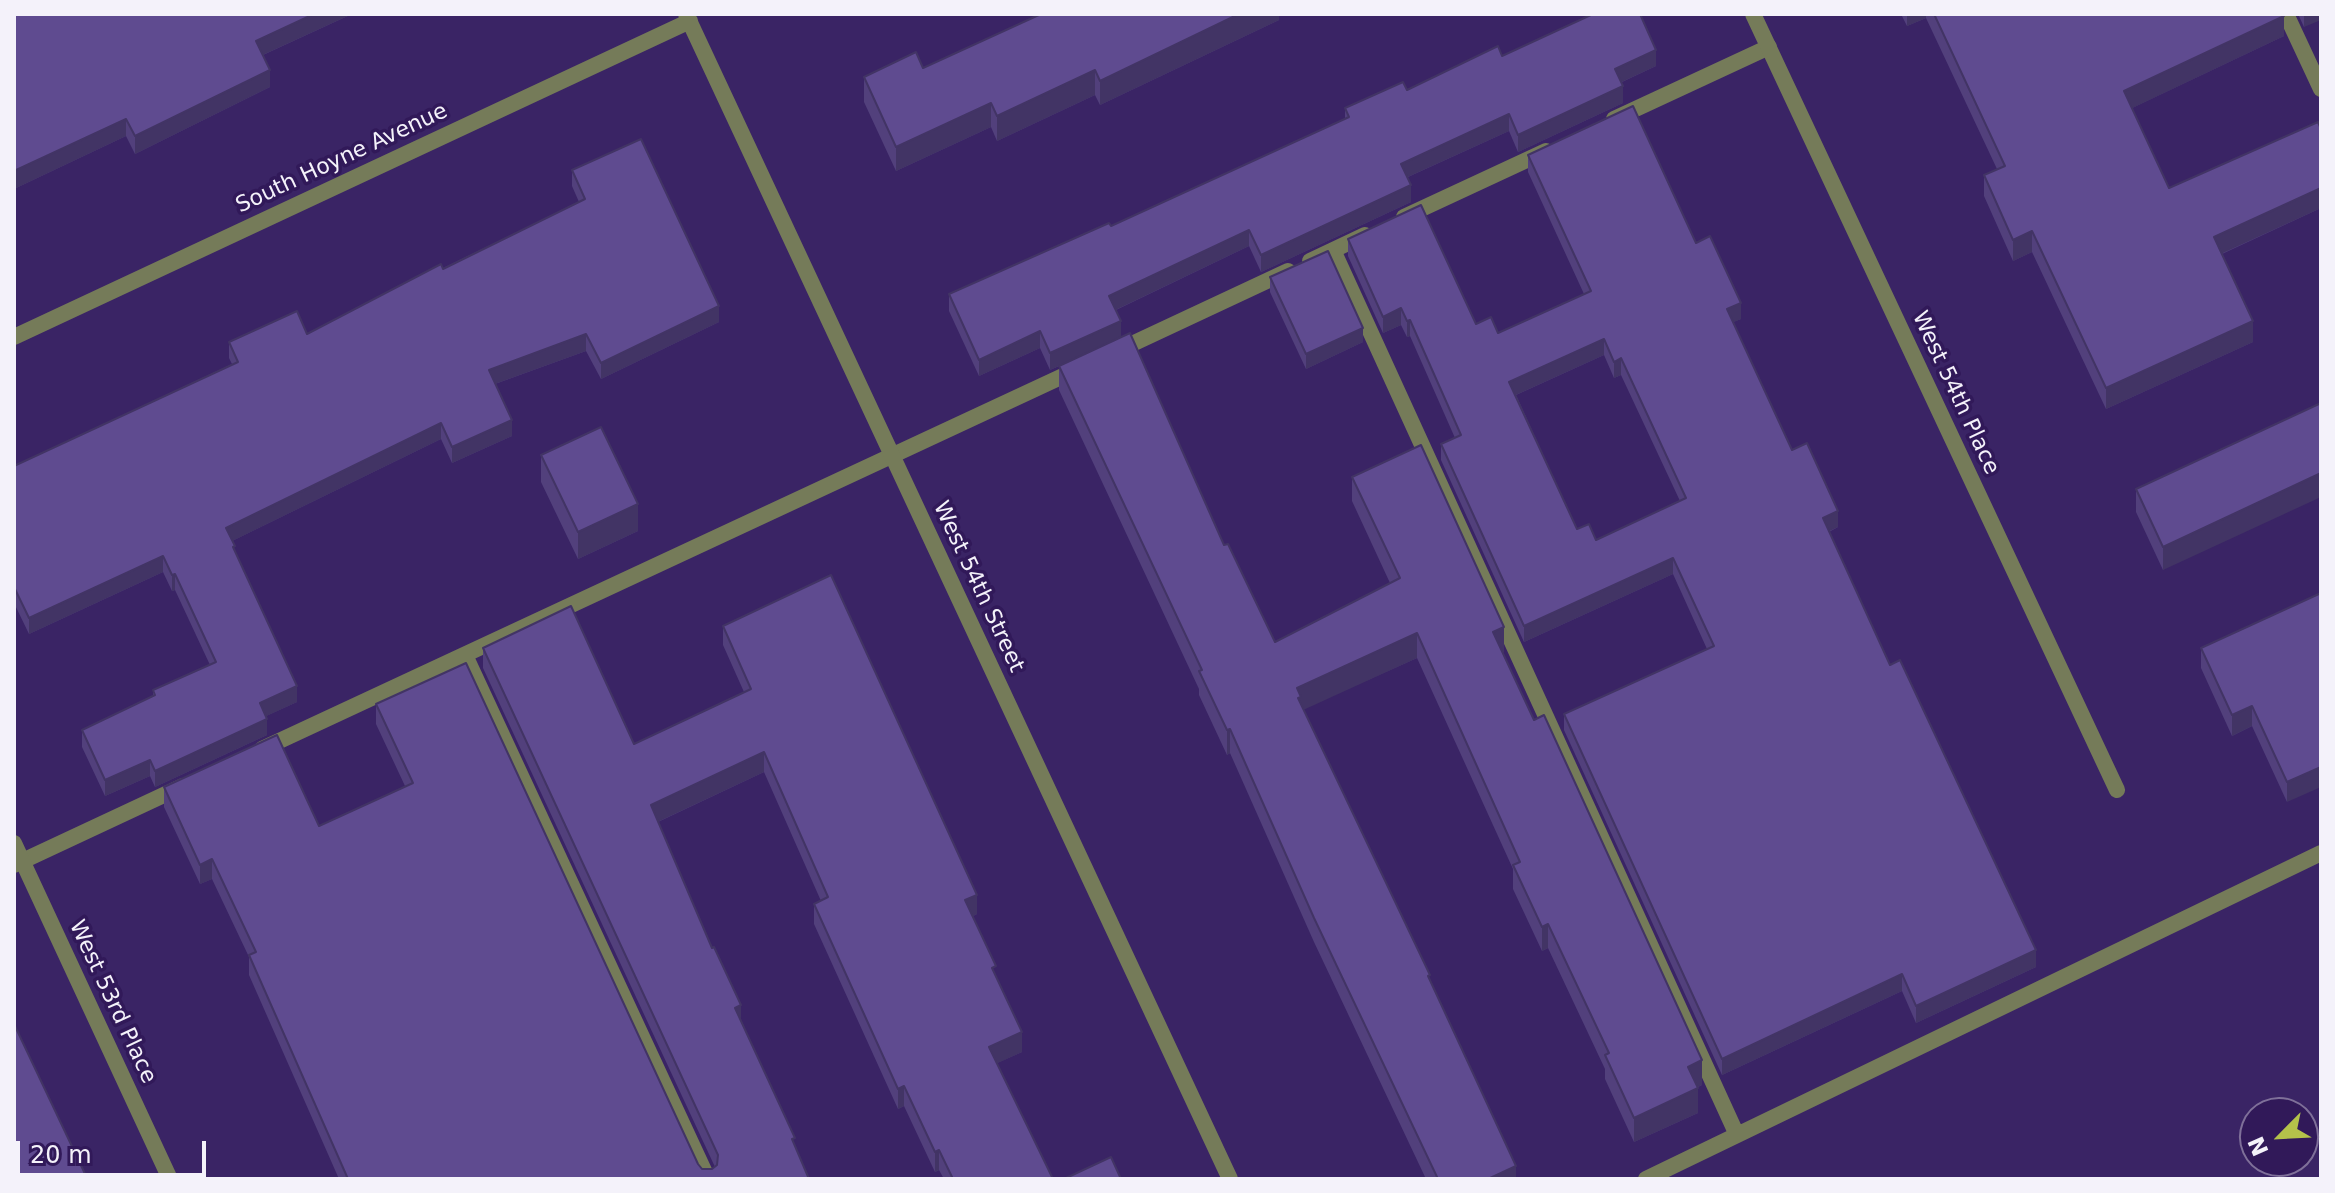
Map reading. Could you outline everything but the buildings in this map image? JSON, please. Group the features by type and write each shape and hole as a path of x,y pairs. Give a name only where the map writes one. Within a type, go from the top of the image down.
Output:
{"street":[{"name":"West 54th Place","path":"1753,14 2117,790"},
{"path":"2286,14 2321,89"},
{"name":"South Hoyne Avenue","path":"14,337 688,18"},
{"name":"West 54th Street","path":"688,18 1230,1179"},
{"path":"1592,129 1769,47"},
{"path":"241,759 1564,143"},
{"path":"1333,250 1737,1135"},
{"path":"465,655 708,1179"},
{"path":"18,863 199,778"},
{"name":"West 53rd Place","path":"14,843 18,863 170,1179"},
{"path":"1646,1179 2321,853"}]}
